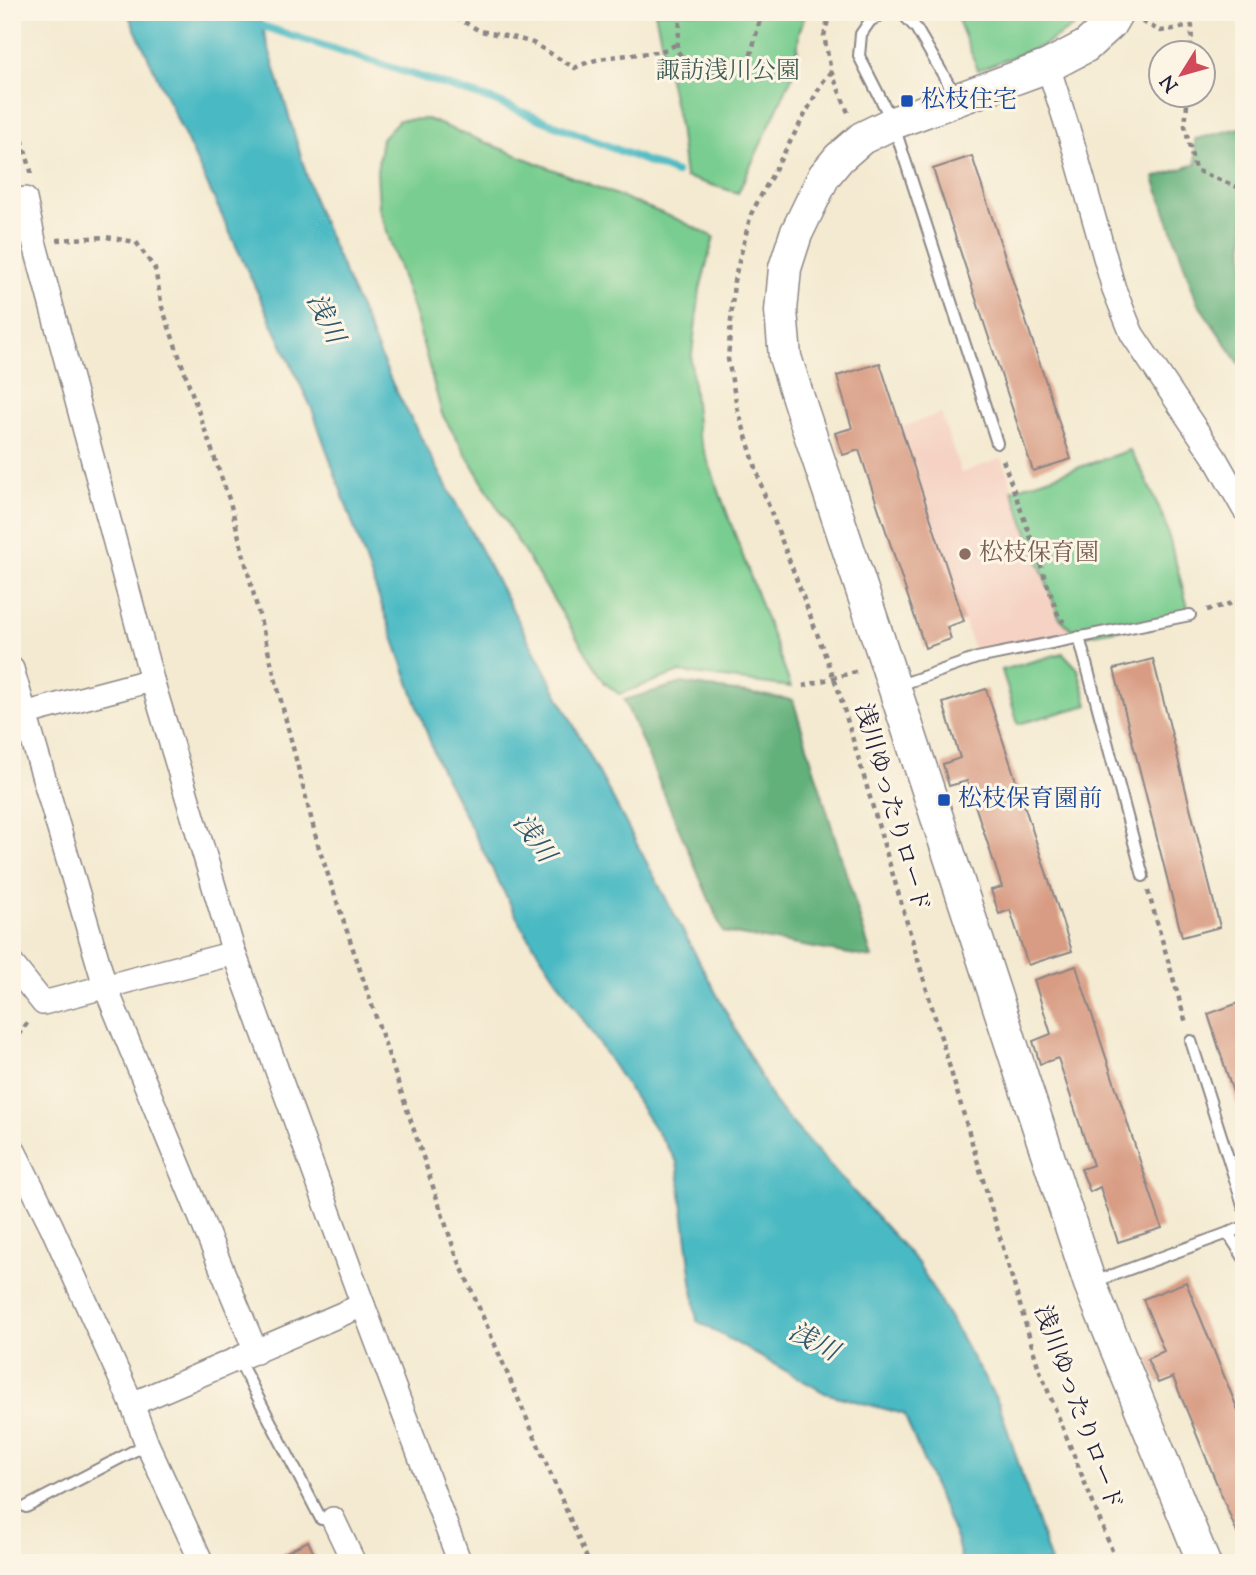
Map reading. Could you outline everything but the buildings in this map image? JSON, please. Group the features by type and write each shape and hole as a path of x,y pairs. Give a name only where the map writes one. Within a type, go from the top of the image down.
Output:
{"street":[{"path":"1116,12 1110,24 1086,46 1048,66 893,123 862,138 839,158 824,176 796,234 785,268 781,311 785,357 1090,1284 1204,1563"},
{"path":"1048,66 1114,289 1132,334 1215,458 1244,509"},
{"path":"19,202 34,241 152,680 234,953 460,1563"},
{"path":"12,669 19,716 105,986 247,1355"},
{"path":"19,716 152,680"},
{"path":"12,964 43,1003 234,953"},
{"path":"12,1147 51,1225 202,1563"},
{"path":"132,1404 363,1305"},
{"path":"333,1519 354,1563"}],"lane":[{"path":"958,100 916,28 902,14 884,13 870,21 861,34 859,56 893,123 997,443"},
{"path":"895,687 977,658 1189,615"},
{"path":"1079,637 1143,876"},
{"path":"1191,1041 1244,1208"},
{"path":"1090,1284 1244,1227"},
{"path":"1228,1233 1244,1258"},
{"path":"247,1355 321,1519 333,1519"},
{"path":"26,1507 147,1444"}],"path":[{"path":"447,12 480,30 533,43 575,68 587,61 658,52 677,44"},
{"path":"681,12 677,50 687,65 728,75 749,62 762,12"},
{"path":"830,12 824,36 831,71 852,121"},
{"path":"1161,31 1192,26 1192,38"},
{"name":"浅川ゆったりロード","path":"831,71 751,214 734,281 728,359 737,407 763,491 833,678 1038,1366 1117,1563"},
{"path":"12,101 33,178 19,202"},
{"path":"1187,108 1185,126 1195,170 1240,188 1244,193"},
{"path":"34,241 106,237 136,242 155,269 162,307 230,502 318,845 450,1239 589,1563"},
{"path":"997,443 1059,617 1079,637"},
{"path":"1189,615 1244,600"},
{"path":"803,686 860,670"},
{"path":"1143,876 1191,1041"}],"shaded area":[{"name":"松枝保育園","path":"941,413 961,473 1002,458 1059,617 1079,637 977,658 964,621 858,443"}],"green space":[{"name":"諏訪浅川公園","path":"655,12 806,12 799,33 796,68 738,193 685,177 679,126"},
{"path":"955,12 1090,12 1084,20 1042,46 978,70"},
{"path":"427,119 679,220 714,237 700,289 691,362 698,434 791,687 680,672 619,694 605,683 442,414 416,318 379,208 377,171 382,138 399,120"},
{"path":"1244,127 1244,370 1197,302 1154,178 1196,164 1195,139"},
{"path":"1130,450 1164,519 1190,615 1079,637 1059,617 1012,490"},
{"path":"1063,653 1078,669 1088,705 1018,724 1002,670"},
{"path":"682,683 793,700 872,958 723,932 624,700"}],"water":[{"name":"浅川","path":"127,12 258,12 316,207 393,385 775,1104 918,1263 999,1404 1051,1563 962,1563 957,1541 904,1414 825,1393 697,1321 677,1162 522,927 437,761 312,409"}],"waterway":[{"path":"253,23 492,100 676,173"}],"place":[{"name":"松枝住宅","path":"907,101"},
{"name":"松枝保育園","path":"965,554"},
{"name":"松枝保育園前","path":"944,800"}]}
